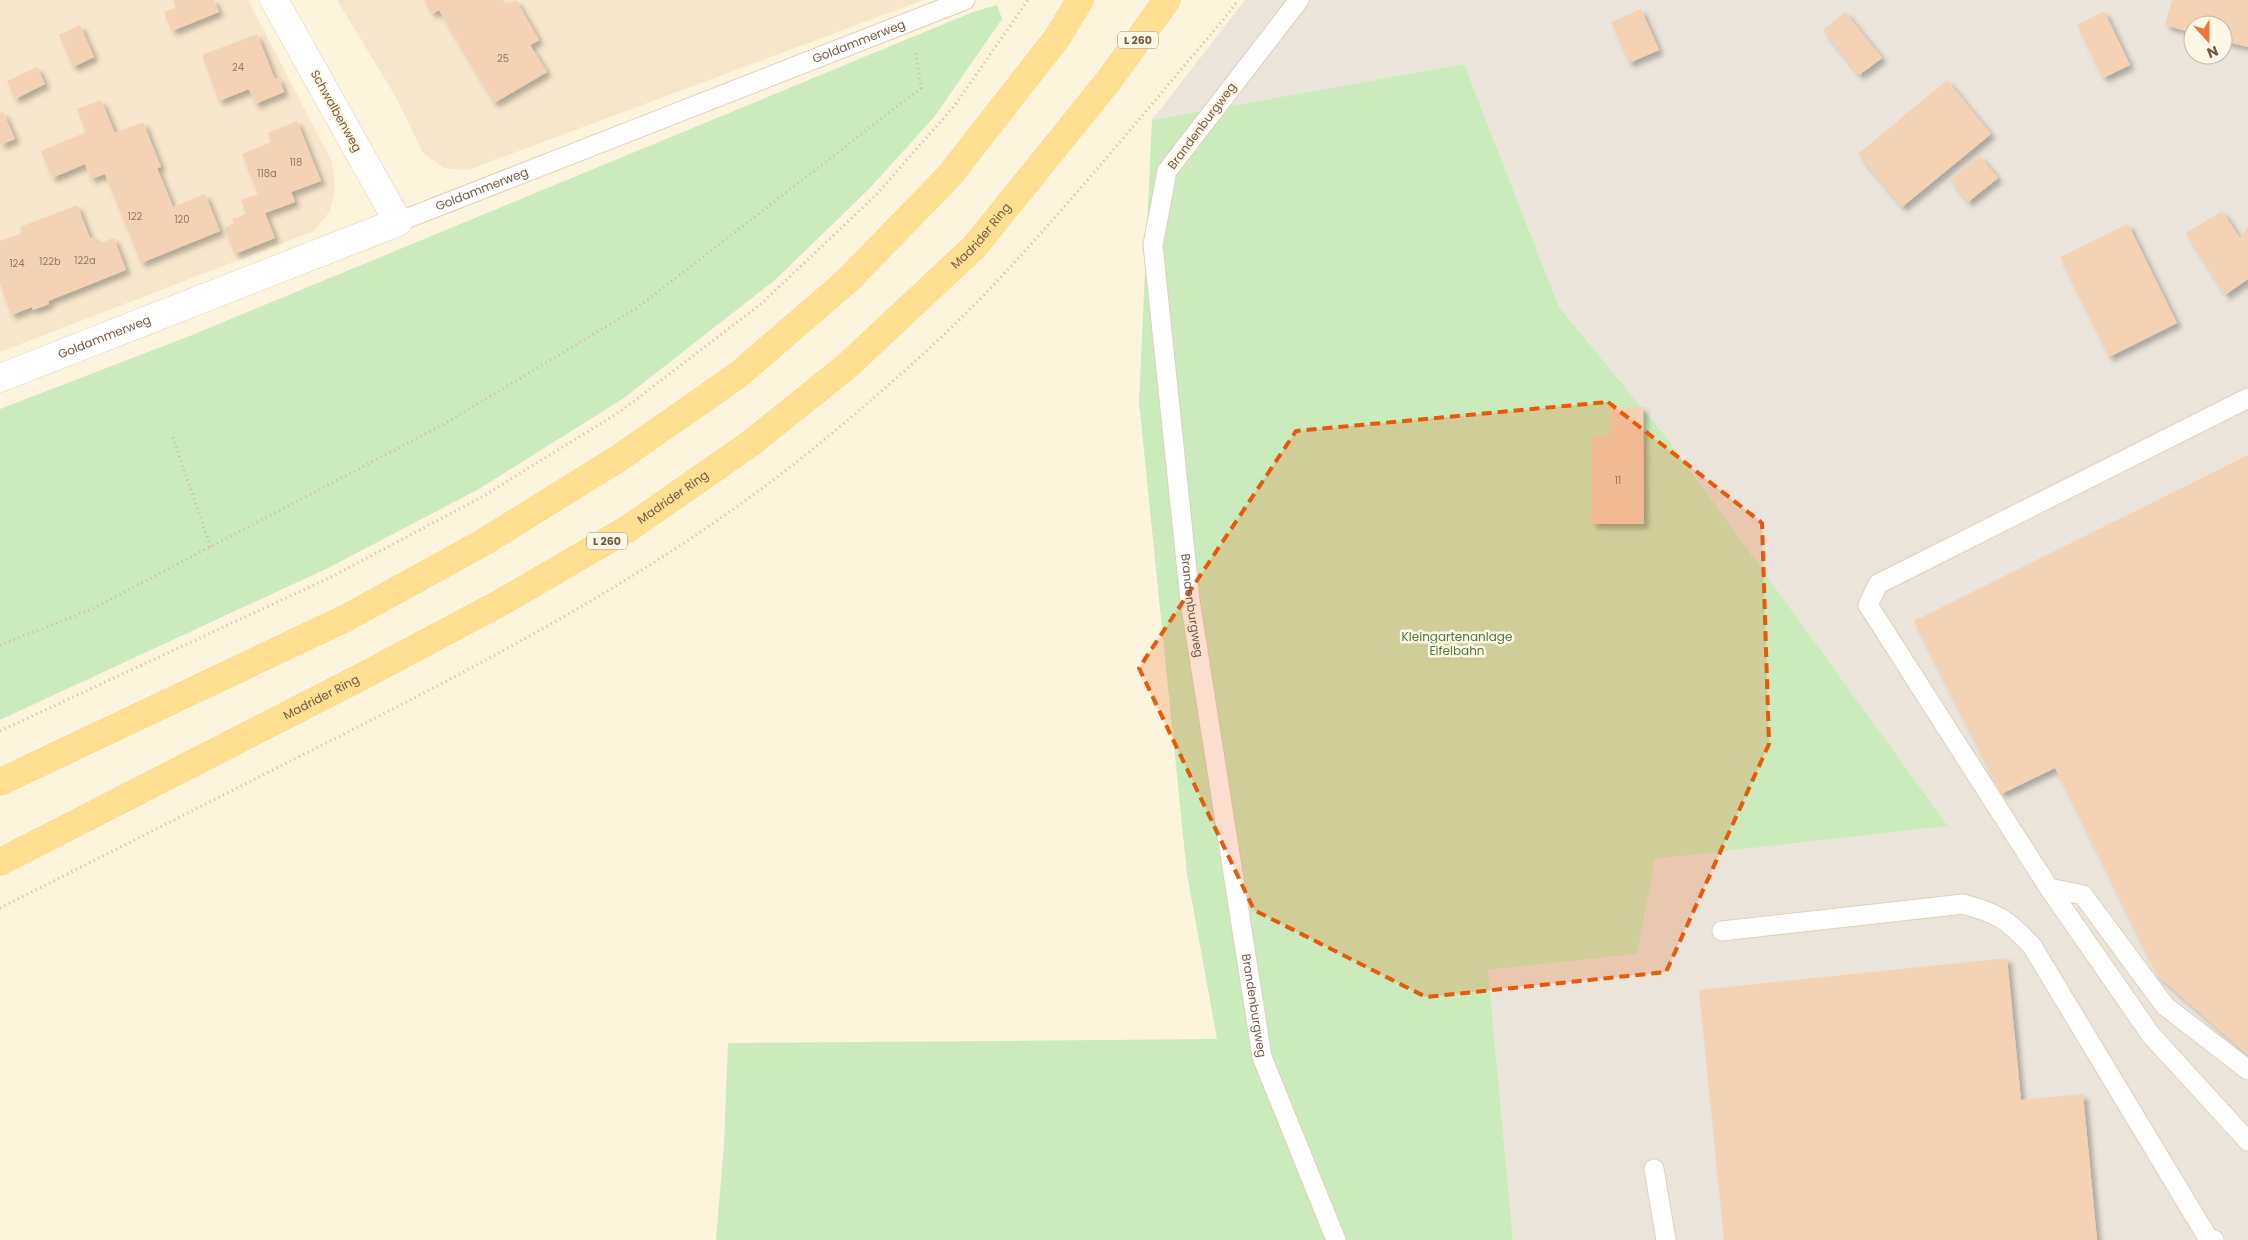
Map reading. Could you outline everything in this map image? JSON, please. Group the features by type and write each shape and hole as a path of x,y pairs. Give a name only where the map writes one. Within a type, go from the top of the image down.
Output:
{"main road":[{"path":"0,782 346,618 458,556 619,458 738,375 847,281 949,176 1057,38 1080,0"},
{"name":"Madrider Ring","path":"0,862 361,677 500,603 629,528 751,443 848,365 975,246 1110,80 1167,0"}],"street":[{"name":"Schwalbenweg","path":"274,0 398,222"},
{"name":"Goldammerweg","path":"0,378 398,222"}],"lane":[{"name":"Goldammerweg","path":"398,222 965,0"},
{"name":"Brandenburgweg","path":"1299,0 1167,171 1153,245 1190,600 1262,1057 1336,1240"},
{"path":"2248,398 1878,584 1868,605 2049,888 2150,1035 2248,1141"},
{"path":"2049,888 2083,895 2165,1006 2248,1070"},
{"path":"1722,931 1963,904 1990,911 2015,928 2032,946 2210,1240"},
{"path":"1654,1169 1666,1240"}],"path":[{"path":"1020,0 1024,5"},
{"path":"0,731 331,577 480,498 621,411 761,304 877,194 955,105 1028,0"},
{"path":"0,645 90,610 211,548 444,424 637,308 769,203 921,88 910,22"},
{"path":"173,437 211,548"}],"highlighted area":[{"path":"1608,402 1762,523 1769,744 1666,972 1426,997 1254,910 1139,668 1296,431"}],"shaded area":[{"path":"0,0 248,0 332,162 335,189 330,211 314,231 0,352"},
{"path":"337,0 923,0 468,170 444,168 423,153 397,99"},
{"path":"1245,0 2248,0 2248,1240 1513,1240 1488,970 1636,954 1655,859 1948,826 1667,438 1559,307 1464,64 1152,120"}],"green space":[{"path":"997,5 1002,19 935,116 869,189 776,279 624,398 479,489 328,568 0,720 0,409 192,335 973,12"},
{"name":"Kleingartenanlage Eifelbahn","path":"1464,64 1559,307 1667,438 1948,826 1655,859 1637,954 1488,970 1513,1240 716,1240 724,1143 728,1043 1217,1039 1187,874 1139,402 1152,120"}],"building":[{"path":"173,0 214,0 219,12 172,31 164,12 176,8"},
{"path":"424,0 503,0 506,5 516,0 539,40 530,45 547,72 494,103 439,10 432,14"},
{"path":"2172,0 2248,0 2248,47 2233,43 2233,15 2183,15 2183,30 2165,25"},
{"path":"1641,9 1659,50 1629,63 1611,22"},
{"path":"2104,11 2130,65 2103,78 2077,25"},
{"path":"1845,12 1882,58 1859,75 1823,30"},
{"path":"80,25 94,57 73,67 59,35"},
{"path":"257,34 275,79 279,78 284,92 255,104 249,89 219,101 202,55"},
{"path":"37,67 45,84 15,99 7,81"},
{"path":"1947,80 1991,134 1902,207 1858,154"},
{"path":"101,100 115,133 143,122 161,167 157,168 173,207 205,194 220,231 141,263 105,174 91,179 85,164 52,178 41,151 86,132 77,109"},
{"path":"3,112 15,139 0,145 0,113"},
{"path":"297,121 321,181 291,192 295,202 265,213 275,238 235,254 224,228 234,223 232,219 246,214 241,200 258,194 242,154 271,142 268,133"},
{"path":"1980,156 1998,178 1968,202 1950,180"},
{"path":"77,205 90,238 94,237 97,244 114,238 126,270 48,301 49,304 33,310 32,307 11,315 0,284 0,241 22,233 20,227"},
{"path":"2222,211 2240,238 2248,226 2248,279 2225,295 2186,233"},
{"path":"2128,224 2177,323 2109,357 2060,257"},
{"path":"1610,407 1643,407 1644,524 1592,524 1592,436 1610,436"},
{"path":"2248,455 2248,1055 2157,975 2055,768 2001,794 1914,621"},
{"path":"2007,958 2021,1100 2083,1094 2097,1240 1724,1240 1699,990"}]}
